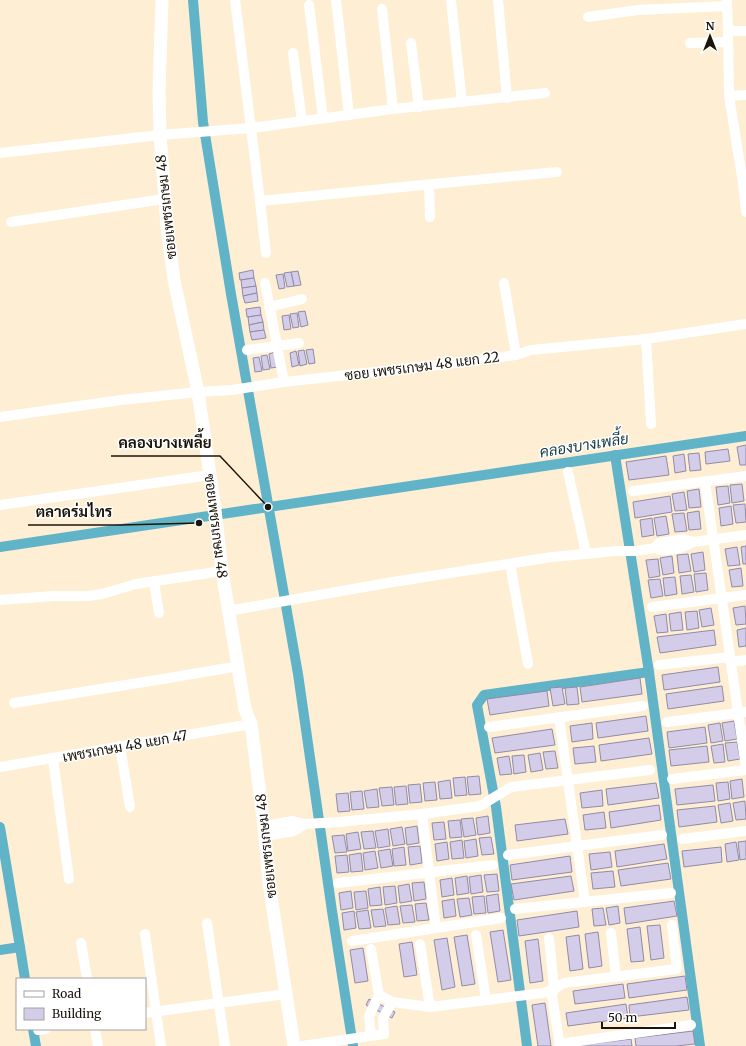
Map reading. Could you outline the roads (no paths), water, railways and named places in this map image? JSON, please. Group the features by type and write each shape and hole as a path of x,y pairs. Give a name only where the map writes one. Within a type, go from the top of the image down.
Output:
{"street":[{"path":"235,0 266,254"},
{"path":"336,0 349,115"},
{"path":"451,0 462,102"},
{"path":"498,0 507,98"},
{"name":"ซอยเพชรเกษม 48","path":"162,2 159,92 160,135 164,199 174,280 198,392 228,611 246,709 251,724 265,831 269,883 294,1046"},
{"path":"588,16 638,10 727,3 729,96 744,182 746,212"},
{"path":"309,5 323,118"},
{"path":"382,9 393,110"},
{"path":"728,32 746,31"},
{"path":"690,43 728,42"},
{"path":"411,43 419,107"},
{"path":"293,53 302,121"},
{"path":"0,153 160,135 251,128 323,118 545,93"},
{"path":"729,96 746,95"},
{"path":"260,201 557,172"},
{"path":"429,185 430,217"},
{"path":"11,222 164,199"},
{"path":"265,283 284,382"},
{"path":"504,283 516,355"},
{"path":"269,307 302,299"},
{"name":"ซอย เพชรเกษม 48 แยก 22","path":"0,417 121,400 232,390 284,382 447,364 516,355 531,350 646,339 746,324"},
{"path":"646,339 651,424"},
{"path":"247,350 299,343"},
{"path":"568,472 586,554"},
{"path":"0,505 210,476"},
{"path":"633,491 746,476"},
{"path":"672,779 746,769 742,712 730,659 705,481"},
{"path":"228,611 393,582 552,557 616,551 637,551 655,548 659,543 684,539 693,542 746,535"},
{"path":"510,564 528,664"},
{"path":"0,600 54,596 88,596 102,594 129,586 222,571"},
{"path":"154,582 159,613"},
{"path":"652,608 746,595"},
{"path":"659,665 730,659 746,660"},
{"path":"14,703 239,666"},
{"path":"489,727 643,706"},
{"path":"667,722 742,712"},
{"path":"559,717 585,902"},
{"name":"เพชรเกษม 48 แยก 47","path":"3,767 251,724"},
{"path":"120,746 130,807"},
{"path":"53,759 68,879"},
{"path":"265,831 293,821 305,824 339,822 422,814 480,806 510,787 650,770"},
{"path":"422,814 436,928"},
{"path":"682,839 746,831"},
{"path":"508,855 662,835"},
{"path":"338,883 493,865"},
{"path":"515,909 671,893"},
{"path":"352,941 501,918"},
{"path":"207,923 225,1046"},
{"path":"379,995 392,1002 430,1007 543,993 564,983 678,969 672,924"},
{"path":"611,933 616,976"},
{"path":"145,934 161,1046"},
{"path":"476,935 486,1000"},
{"path":"549,938 554,989 552,996 560,1045 691,1025"},
{"path":"81,943 87,978"},
{"path":"420,944 430,1007"},
{"path":"368,1036 369,1016 379,995 372,949"},
{"path":"146,1013 286,994"},
{"path":"302,1046 384,1034 383,1018 392,1002"},
{"path":"95,1030 98,1046"}],"waterway":[{"path":"193,0 203,122 231,294 298,674 353,1046"},
{"name":"คลองบางเพลี้ย","path":"0,547 746,436"},
{"path":"615,455 649,672 700,1046"},
{"path":"527,1046 496,807 477,705 484,695 649,672"},
{"path":"0,827 20,947 0,950"},
{"path":"20,947 25,978"},
{"path":"33,1030 36,1046"}],"place":[{"name":"คลองบางเพลี้ย","path":"268,507"},
{"name":"ตลาดร่มไทร","path":"199,523"}]}
